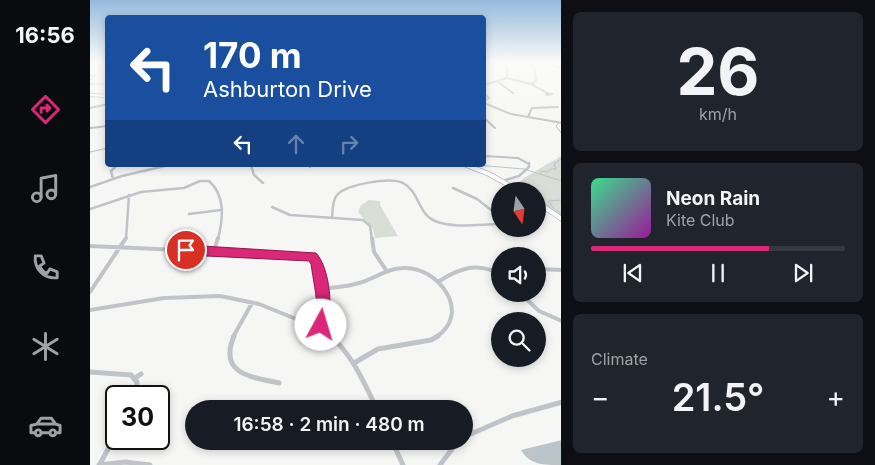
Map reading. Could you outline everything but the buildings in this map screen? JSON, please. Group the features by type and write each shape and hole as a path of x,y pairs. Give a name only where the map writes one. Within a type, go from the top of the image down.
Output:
{"main road":[{"path":"90,95 105,96"},
{"path":"470,167 502,181"},
{"path":"548,210 561,219"}],"street":[{"path":"503,85 513,93"},
{"path":"532,85 547,93"},
{"path":"486,104 492,108 561,123"},
{"path":"90,108 105,105"},
{"path":"528,117 532,108 558,107"},
{"path":"486,120 495,128"},
{"path":"90,128 105,126"},
{"path":"486,157 524,160 529,165 519,176 502,181"},
{"path":"113,179 111,171 115,167"},
{"path":"90,187 161,167"},
{"path":"251,167 253,174 263,183"},
{"path":"90,209 128,195 160,189 183,188 200,181 211,182 220,197 221,210 219,232 214,251"},
{"path":"332,217 334,202 342,191 353,186 392,181 407,186 426,215 435,221 491,224"},
{"path":"453,188 477,199 491,210"},
{"path":"90,292 127,237 128,195"},
{"path":"272,207 290,216 358,218 366,222 370,228 374,252 386,270"},
{"path":"189,214 221,210"},
{"path":"90,246 312,256 317,262 322,289 324,313 320,328"},
{"path":"322,289 361,283 386,270 401,267 414,268 430,275 438,282 445,290 452,306 452,316 446,330 431,340 378,349 354,363"},
{"path":"438,282 464,267 486,268 491,270"},
{"path":"546,269 561,270"},
{"path":"90,310 158,298 178,297 218,296 252,302 320,328 336,340 354,363 372,400"},
{"path":"252,302 233,339 230,349 231,358 235,367 241,373 280,383"},
{"path":"528,302 535,309 549,318 561,321"},
{"path":"90,372 124,374 135,378"},
{"path":"135,378 141,374"},
{"path":"135,378 137,385"},
{"path":"473,433 545,405 561,402"},
{"path":"99,465 107,450"},
{"path":"396,450 403,465"},
{"path":"440,465 451,450"},
{"path":"99,465 125,462 150,465"}],"shaded area":[{"path":"561,156 561,217 546,207 546,182 520,182"},
{"path":"369,200 380,201 380,205 398,236 375,238 371,226 358,212 361,205"},
{"path":"561,440 561,465 538,463 529,459 521,450"}],"waterway":[{"path":"559,123 556,126 561,133"},
{"path":"90,152 105,149"},
{"path":"541,173 541,171 548,172 551,169 556,169 554,164 561,159"},
{"path":"486,166 524,169 561,181"},
{"path":"561,200 549,201 553,208 561,213"}],"route":[{"path":"186,250 312,256 317,262 323,299 324,313 321,325"}]}
